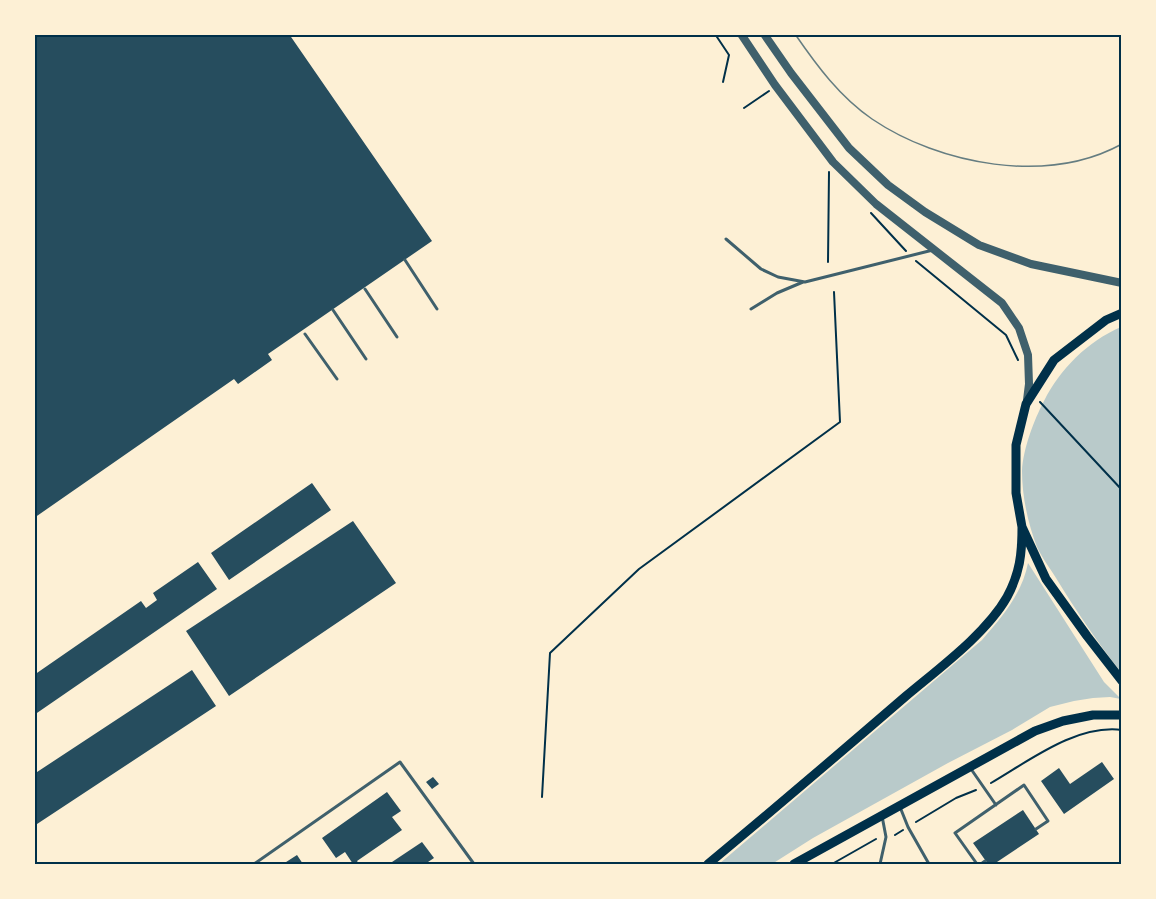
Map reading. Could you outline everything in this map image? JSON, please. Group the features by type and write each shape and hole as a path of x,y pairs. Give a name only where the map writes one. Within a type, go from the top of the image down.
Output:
{"main road":[{"path":"708,864 935,672 991,620 1006,599 1016,579 1022,554 1022,527 1016,493 1016,445 1026,404 1054,360 1106,320 1122,314"},
{"path":"1022,527 1046,579 1122,681"},
{"path":"794,864 1035,731 1063,721 1094,715 1122,715"}],"street":[{"path":"741,34 773,87 832,162 876,204 1002,303 1019,328 1028,355 1029,384 1026,404"},
{"path":"764,34 841,140 888,185 925,212 980,245 1031,264 1122,283"}],"lane":[{"path":"726,239 761,270 778,277 805,282"},
{"path":"751,309 777,293 805,282 935,249"},
{"path":"405,260 437,309"},
{"path":"365,289 398,337"},
{"path":"333,310 366,358"},
{"path":"305,334 337,379"},
{"path":"254,864 400,762 474,864"},
{"path":"970,767 996,805"},
{"path":"986,861 979,864 955,833 1024,785 1048,820 1036,829"},
{"path":"899,805 908,827 929,864"},
{"path":"880,864 886,837 882,815"}],"path":[{"path":"715,34 729,55 723,82"},
{"path":"744,108 773,87"},
{"path":"828,262 829,167"},
{"path":"903,247 910,256 1006,335 1020,365"},
{"path":"542,797 550,653 639,569 840,422 834,292"},
{"path":"1033,394 1122,490"},
{"path":"991,783 1061,742 1078,735 1092,730 1122,730"},
{"path":"916,822 956,798 976,790"},
{"path":"895,835 903,830"},
{"path":"832,864 876,838"}],"shaded area":[{"path":"1121,327 1121,672 1079,615 1037,547 1026,510 1022,471 1024,453 1033,426 1058,378 1086,348"},
{"path":"1028,563 1104,682 1121,699 1093,698 1050,707 813,838 772,864 719,864 982,640 1004,614 1016,595"}],"building":[{"path":"34,34 289,34 432,241 268,354 272,360 238,384 234,379 34,518"},
{"path":"312,483 331,510 229,580 211,553"},
{"path":"353,521 396,583 229,696 186,631"},
{"path":"198,562 217,589 34,715 34,675 141,601 146,608 157,600 153,593"},
{"path":"192,670 216,706 34,826 34,774"},
{"path":"1102,762 1114,779 1064,814 1041,781 1059,768 1070,784"},
{"path":"433,777 439,784 432,789 426,782"},
{"path":"387,792 401,811 392,817 402,830 357,861 359,864 353,864 345,852 336,858 322,838"},
{"path":"1023,810 1039,834 994,864 988,864 973,843"},
{"path":"422,842 434,858 425,864 389,864"},
{"path":"297,855 303,864 283,864"}],"tram line":[{"path":"795,34 830,80 860,110 899,135 929,148 961,158 994,164 1028,166 1061,164 1093,157 1122,144"}]}
